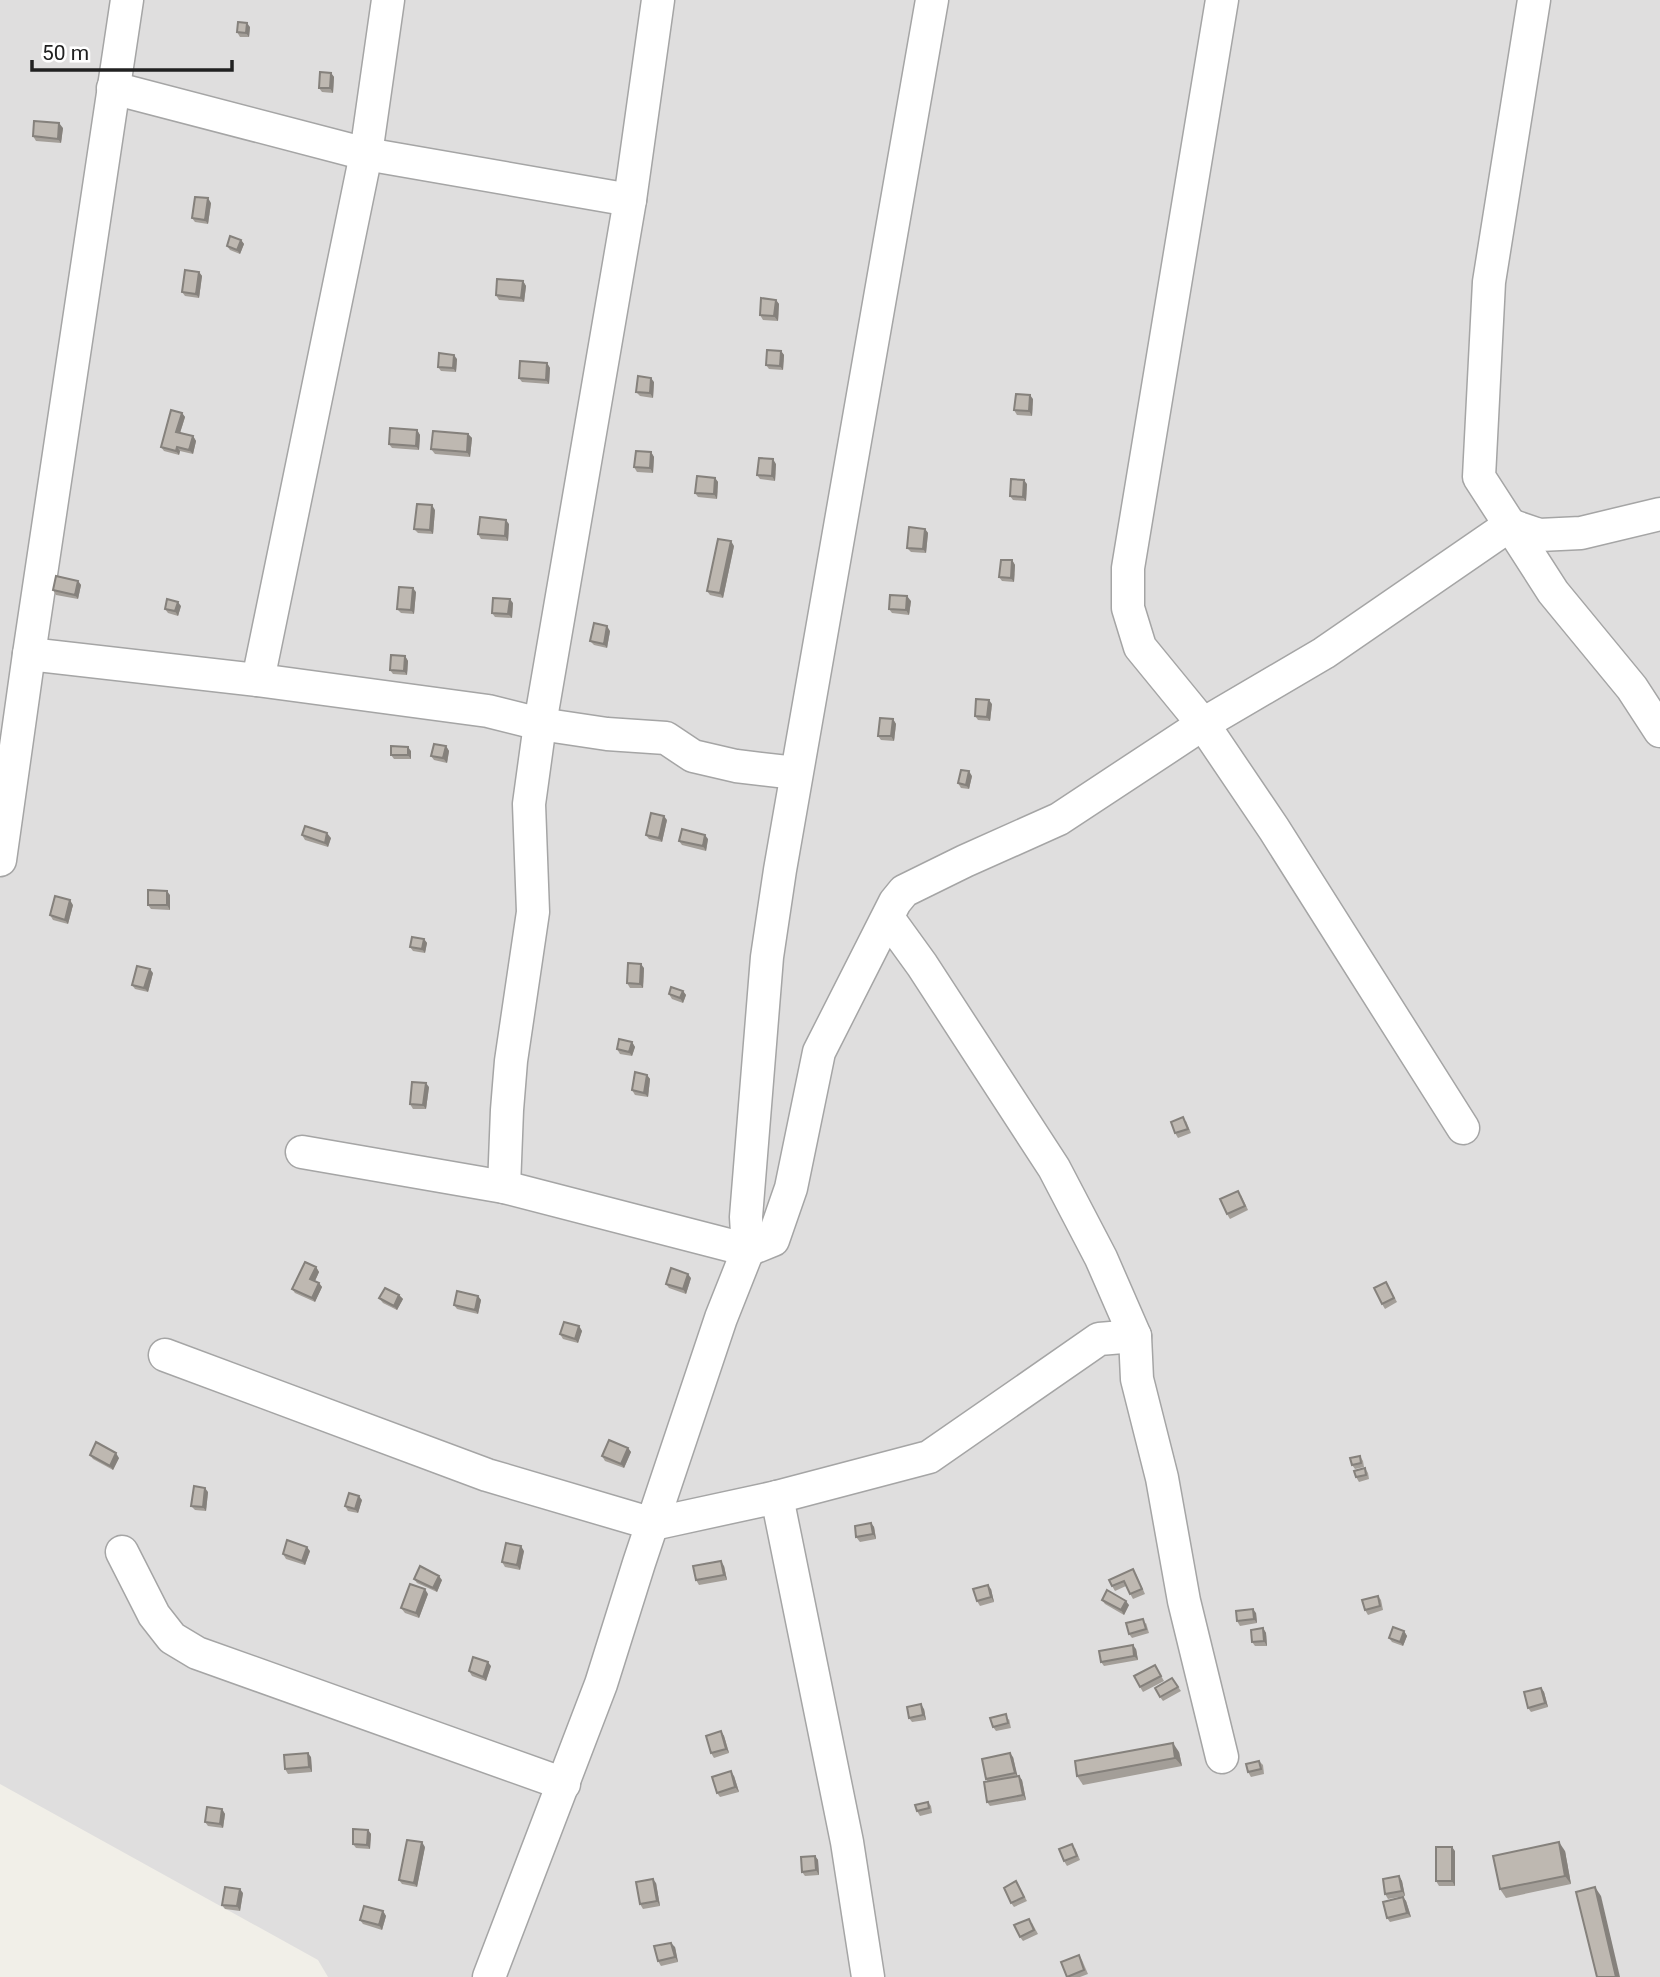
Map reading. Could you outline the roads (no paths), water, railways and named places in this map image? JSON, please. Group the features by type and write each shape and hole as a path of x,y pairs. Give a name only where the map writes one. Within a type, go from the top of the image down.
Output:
{"street":[{"path":"0,860 127,0"},
{"path":"258,680 366,154 388,0"},
{"path":"504,1187 511,1061 533,912 529,804 540,724 631,200 657,0"},
{"path":"489,1977 601,1684 721,1318 748,1250 746,1217 767,957 796,773 932,0"},
{"path":"1222,0 1128,568 1128,608 1140,647 1203,724 1274,829 1463,1128"},
{"path":"1534,0 1489,282 1479,477 1553,592 1632,688 1660,731"},
{"path":"113,88 366,154 631,200"},
{"path":"1510,525 1539,535 1581,533 1660,514"},
{"path":"302,1152 504,1187 748,1250 772,1241 791,1188 819,1052 895,902 904,891 1059,818 1203,724 1324,653 1510,525"},
{"path":"29,654 488,710 540,724 607,734 666,738 693,756 736,766 796,773"},
{"path":"888,918 937,987 1054,1168 1101,1258 1135,1336 1137,1379 1163,1478 1184,1601 1222,1757"},
{"path":"165,1355 487,1475 653,1524 777,1497 929,1457 1099,1339 1135,1336"},
{"path":"777,1497 847,1842 868,1977"},
{"path":"122,1552 154,1615 172,1638 197,1653 564,1784"}]}
